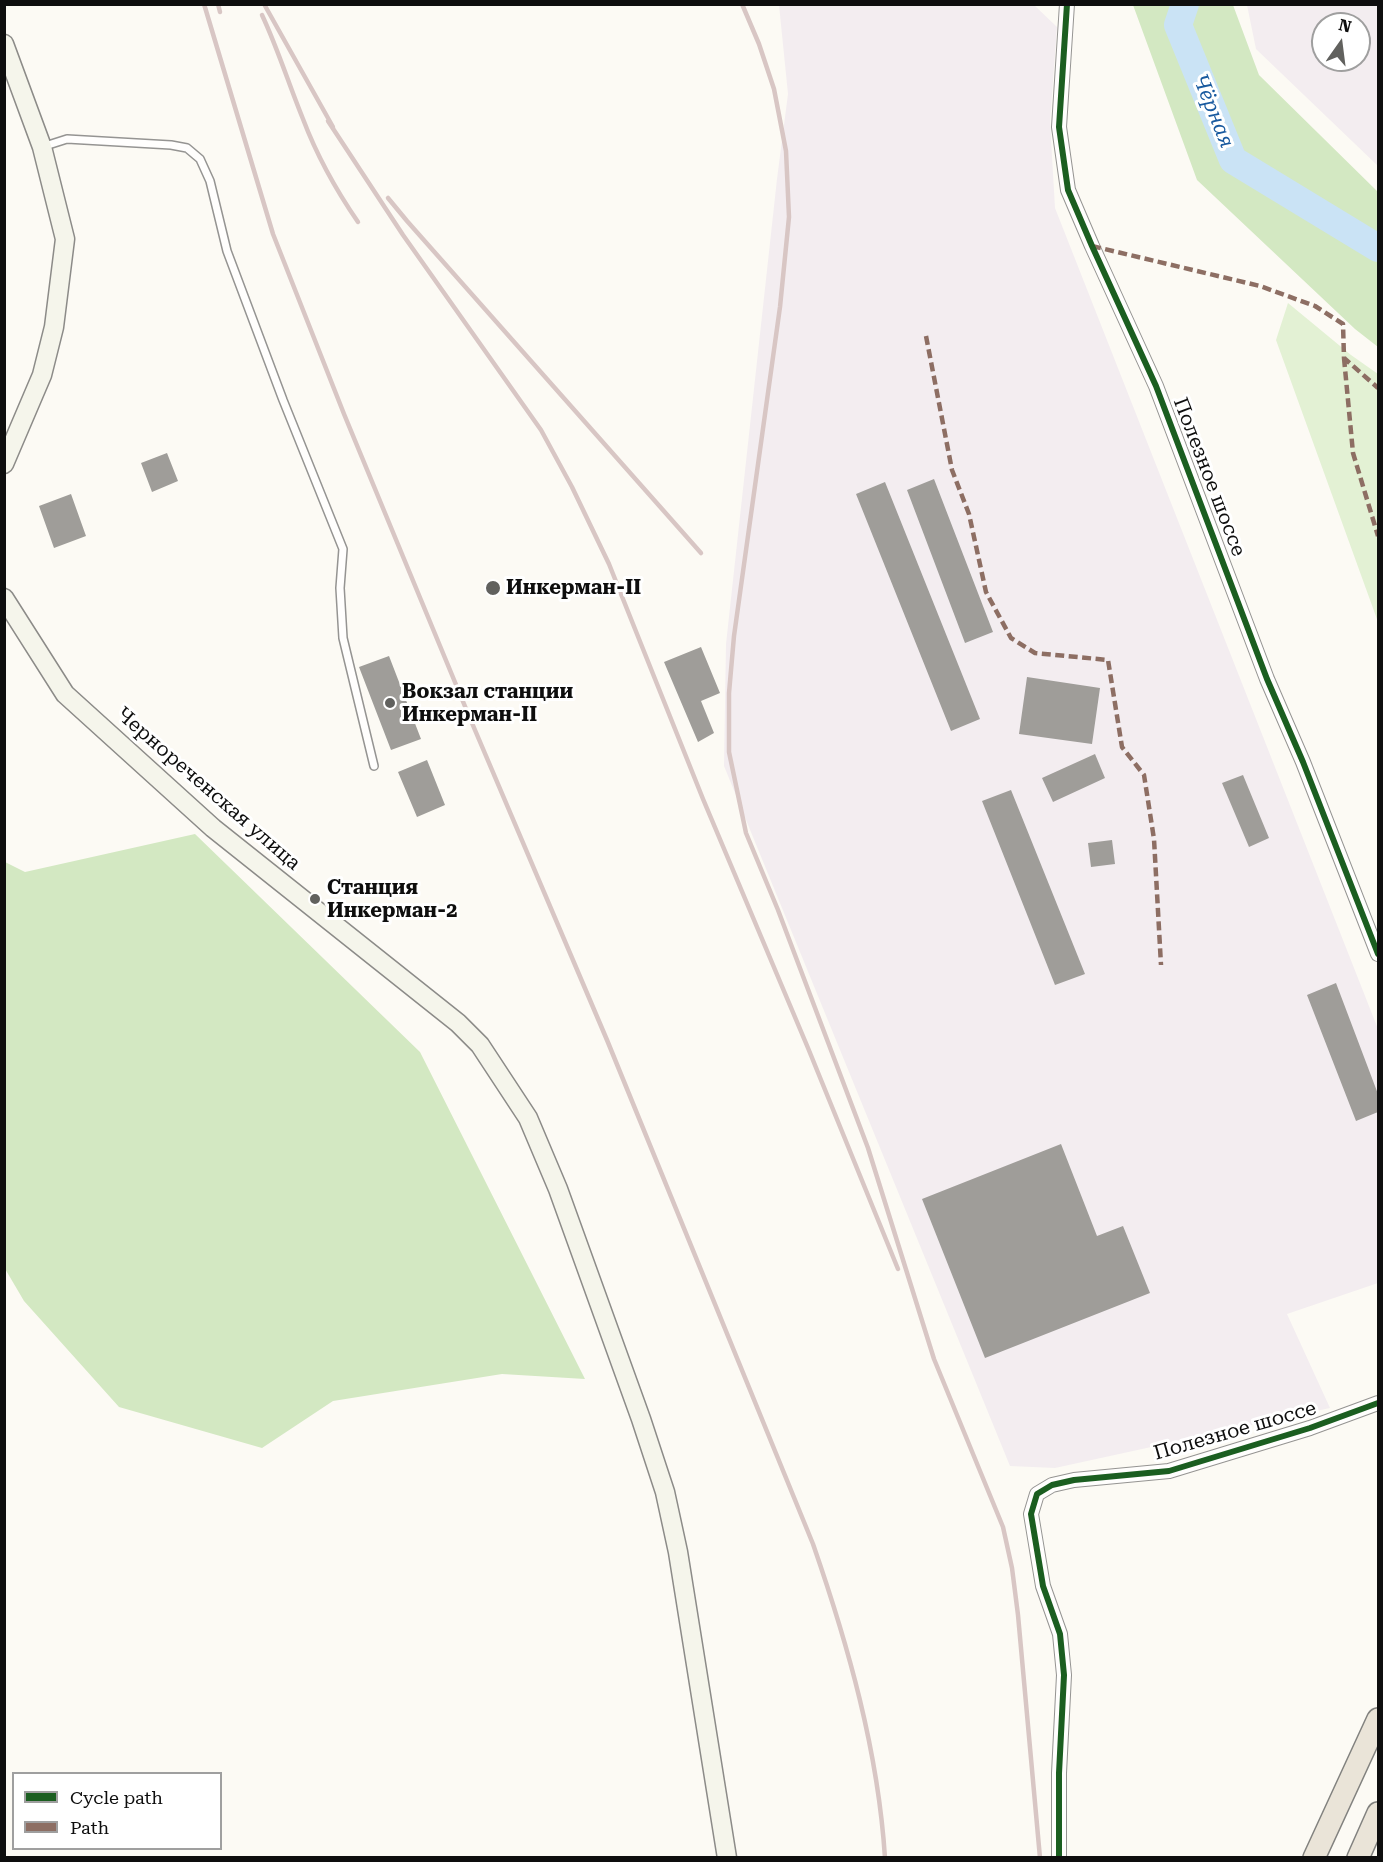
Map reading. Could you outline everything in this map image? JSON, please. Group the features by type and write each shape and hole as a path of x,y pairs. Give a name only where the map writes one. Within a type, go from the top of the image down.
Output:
{"highway":[{"path":"1314,1857 1378,1719"},
{"path":"1358,1857 1378,1813"}],"main road":[{"path":"4,44 42,147 65,239 54,327 42,375 4,465"},
{"name":"Чернореченская улица","path":"4,598 65,694 213,828 449,1016 480,1045 528,1118 558,1190 665,1492 678,1552 727,1857"}],"street":[{"name":"Полезное шоссе","path":"1067,4 1059,127 1068,190 1156,386 1267,679 1303,762 1378,954"},
{"name":"Полезное шоссе","path":"1059,1857 1059,1773 1064,1675 1060,1634 1043,1586 1031,1514 1037,1494 1052,1485 1074,1480 1169,1471 1310,1428 1378,1403"}],"lane":[{"path":"42,147 67,139 171,145 187,148 200,159 210,181 227,251 283,400 343,549 340,588 343,638 374,766"}],"shaded area":[{"path":"779,5 1034,5 1057,27 1050,122 1055,208 1378,1029 1378,1283 1287,1314 1330,1408 1055,1468 1010,1466 724,766 726,644 788,94"},
{"path":"1247,5 1378,5 1378,166 1256,49"}],"green space":[{"path":"1133,5 1233,5 1259,75 1378,192 1378,347 1355,329 1197,180"},
{"path":"1288,303 1351,355 1378,374 1378,622 1276,340"},
{"path":"195,834 420,1052 585,1379 502,1374 333,1401 262,1448 119,1407 24,1301 4,1267 5,862 25,872"}],"building":[{"path":"167,453 178,481 152,492 141,463"},
{"path":"934,479 993,632 965,643 907,490"},
{"path":"885,482 980,719 951,731 856,494"},
{"path":"71,494 86,536 54,548 39,506"},
{"path":"701,647 720,693 701,701 714,733 698,742 664,662"},
{"name":"Вокзал станции Инкерман-II","path":"389,656 421,739 391,750 359,667"},
{"path":"1027,677 1100,688 1092,744 1019,734"},
{"path":"1095,754 1105,778 1053,802 1042,778"},
{"path":"427,760 445,805 417,817 398,772"},
{"path":"1243,775 1269,838 1249,847 1222,783"},
{"path":"1011,790 1085,974 1055,985 982,801"},
{"path":"1112,840 1115,864 1091,867 1088,843"},
{"path":"1336,983 1378,1094 1378,1112 1356,1121 1307,995"},
{"path":"1061,1144 1097,1236 1123,1226 1150,1293 985,1358 922,1199"}],"waterway":[{"name":"Чёрная","path":"1185,4 1178,25 1233,160 1378,248"}],"railway":[{"path":"204,4 273,234 344,414 607,1040 813,1544 860,1698 876,1778 885,1858"},
{"path":"218,4 220,12"},
{"path":"264,4 333,127"},
{"path":"742,4 759,44 774,89 786,151 789,217 780,307 734,636 729,693 729,752 746,833 778,910 868,1148 934,1359 1003,1527 1012,1568 1018,1615 1040,1858"},
{"path":"262,15 314,146 358,222"},
{"path":"328,121 403,235 541,430 572,487 609,564 703,799 898,1269"},
{"path":"388,198 701,553"}],"marked path":[{"path":"1092,246 1260,286 1315,306 1343,324 1344,358 1378,388"},
{"path":"926,336 952,470 969,514 986,592 1011,638 1035,653 1108,660 1122,747 1144,775 1154,839 1161,965"},
{"path":"1344,358 1353,453 1378,536"}],"cycle path":[{"path":"1067,4 1059,127 1068,190 1156,386 1267,679 1303,762 1378,954"},
{"path":"1059,1858 1059,1773 1064,1675 1060,1634 1043,1586 1031,1514 1037,1494 1052,1485 1074,1480 1169,1471 1310,1428 1378,1403"}],"place":[{"name":"Инкерман-II","path":"493,588"},
{"name":"Вокзал станции Инкерман-II","path":"390,703"},
{"name":"Станция Инкерман-2","path":"315,899"}]}
